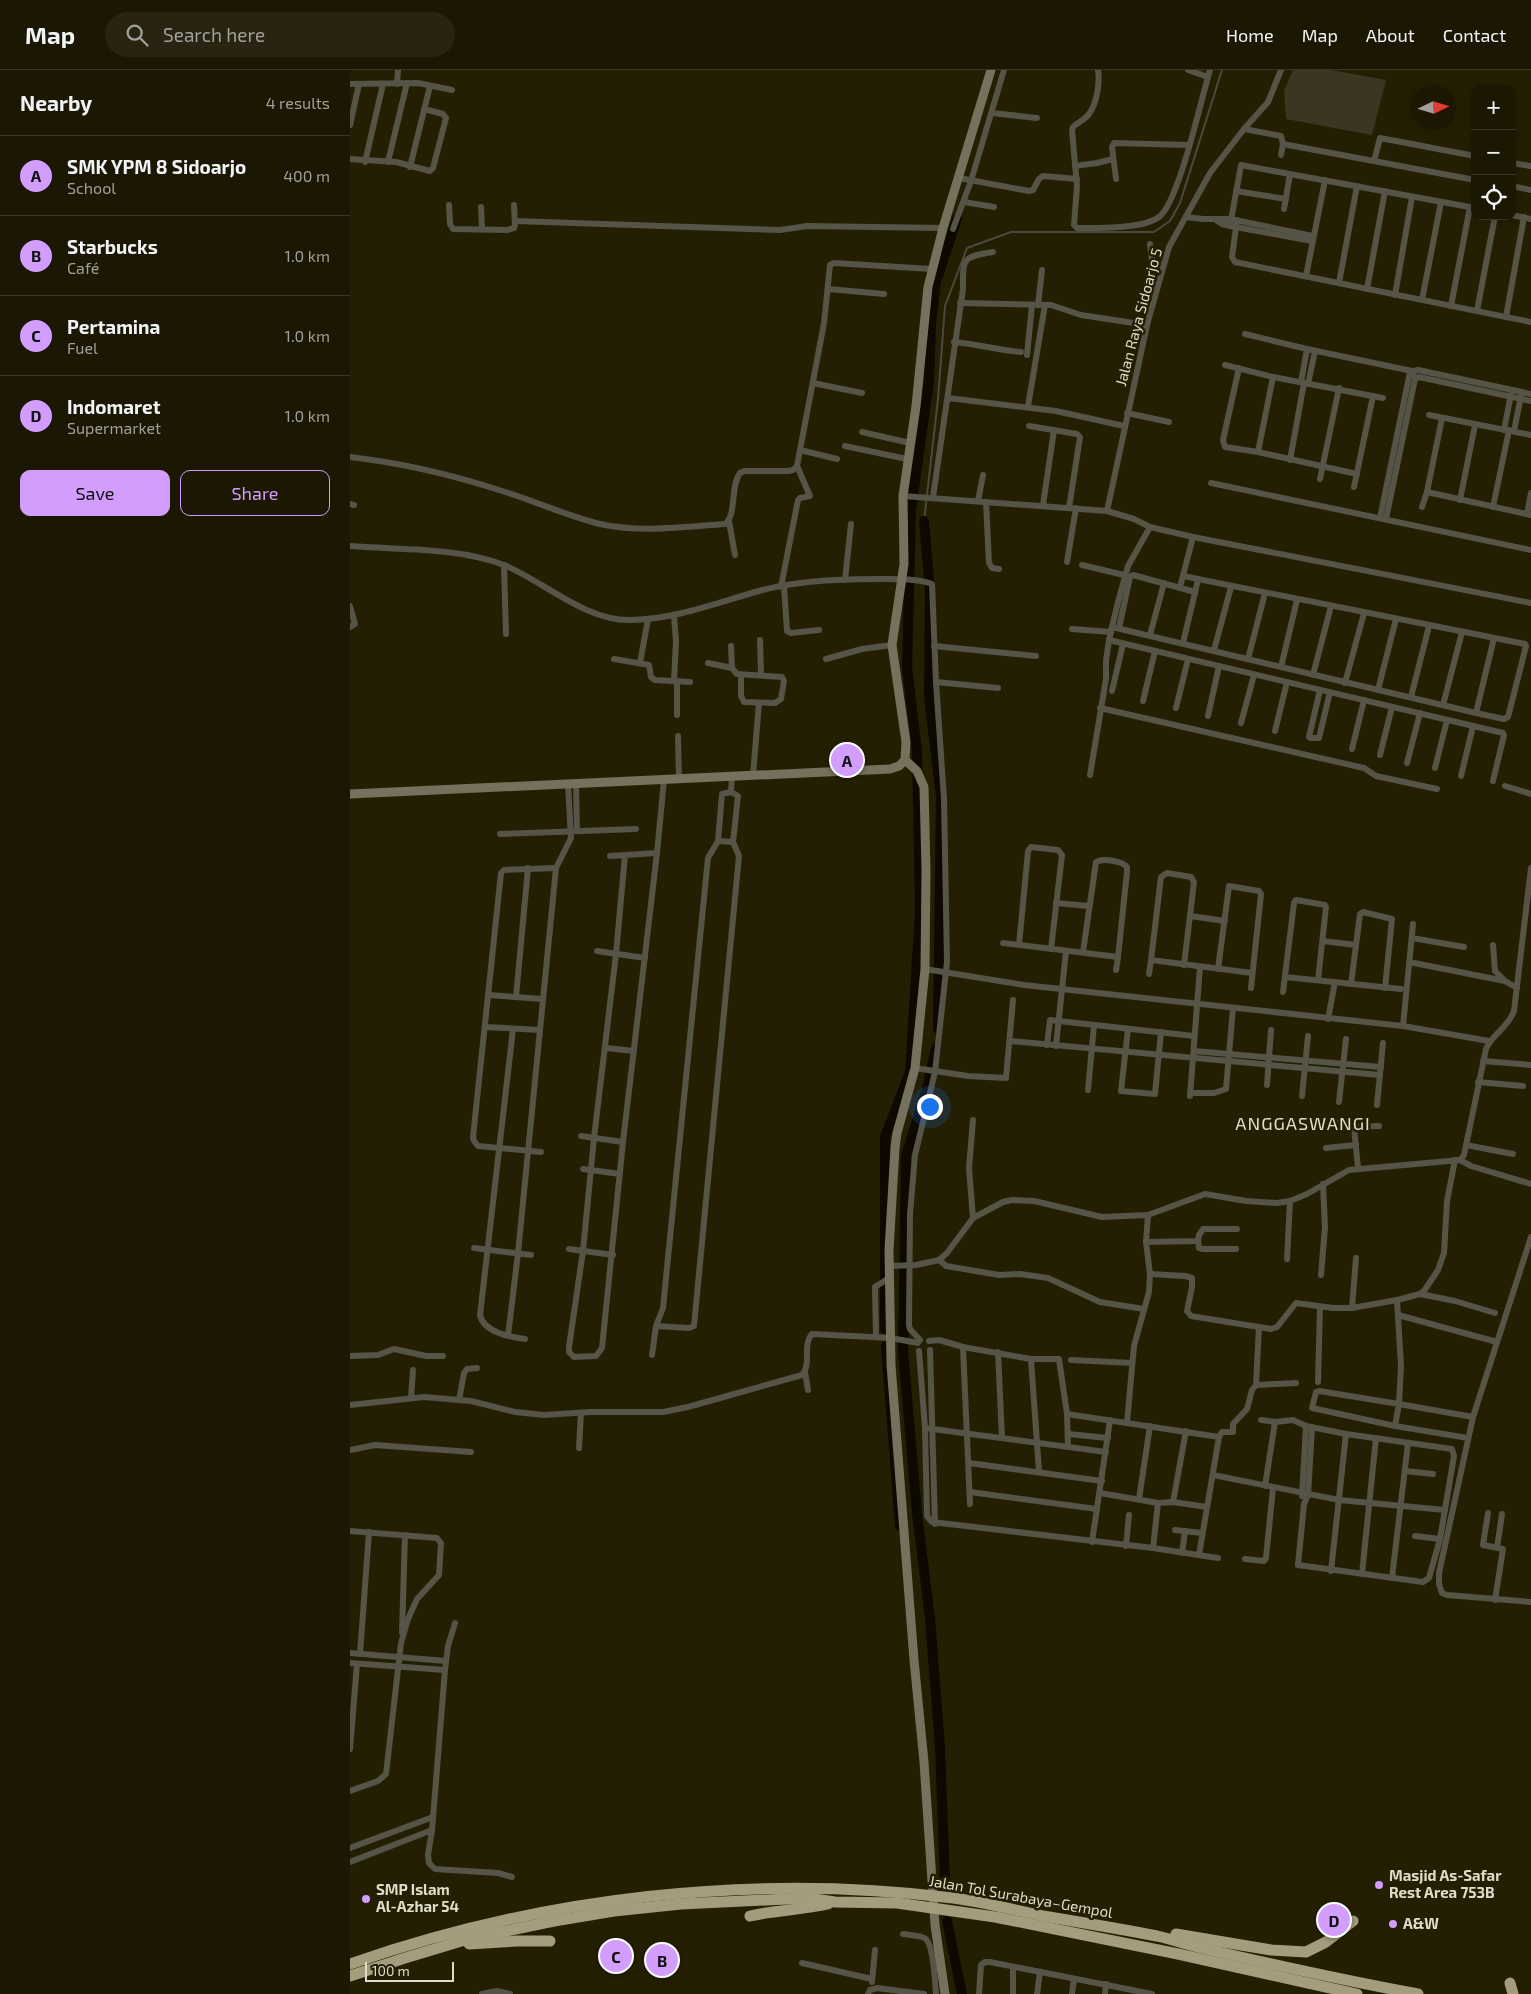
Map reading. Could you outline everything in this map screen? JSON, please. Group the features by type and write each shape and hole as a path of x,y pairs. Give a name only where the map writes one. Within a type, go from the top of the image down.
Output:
{"highway":[{"name":"Jalan Tol Surabaya–Gempol","path":"350,1964 434,1937 558,1909 680,1894 762,1889 830,1889 938,1902 956,1911 1070,1931 1357,1994"},
{"name":"Jalan Tol Surabaya–Gempol","path":"350,1976 487,1934 614,1911 751,1899 807,1898 835,1902 897,1903 938,1902 956,1899 1157,1936 1341,1979 1418,1994"},
{"path":"750,1916 776,1911 808,1909 835,1902"},
{"path":"1157,1936 1178,1935 1271,1950 1306,1952 1326,1942 1353,1922"},
{"path":"458,1942 468,1944 550,1941"}],"main road":[{"path":"350,794 890,769 899,766 905,760 906,742 892,645 905,580 904,496 907,459 931,269 943,228 965,179 982,123 991,70"},
{"path":"905,760 914,767 924,784 928,969 919,1068 896,1141 892,1266 886,1279 893,1338 891,1365 936,1932 946,1994"}],"street":[{"path":"397,84 398,70"},
{"path":"982,123 992,113 1004,70"},
{"path":"1098,70 1099,81 1092,109 1072,130 1077,179 1075,227 1139,224 1158,218 1168,208 1210,70"},
{"path":"1188,70 1208,77"},
{"name":"Jalan Raya Sidoarjo 5","path":"1107,511 1146,325 1169,247 1210,173 1244,129 1268,102 1281,70"},
{"path":"388,162 407,83"},
{"path":"350,84 407,83 452,90"},
{"path":"350,125 359,84"},
{"path":"365,162 383,84"},
{"path":"410,166 430,86"},
{"path":"350,160 388,162 428,171 432,170 446,118 444,115 424,109"},
{"path":"992,113 1037,118"},
{"path":"1244,129 1281,136 1283,144 1281,155"},
{"path":"1374,161 1379,138 1471,155"},
{"path":"1116,180 1112,145 1115,142 1188,146"},
{"path":"1283,144 1471,179"},
{"path":"1075,166 1113,159"},
{"path":"1516,163 1531,166"},
{"path":"1471,208 1241,165 1236,191 1232,257 1234,261 1367,290 1531,322"},
{"path":"1284,209 1290,174"},
{"path":"953,230 964,202 965,179 1029,191 1033,190 1039,179 1043,176 1077,179"},
{"path":"1306,276 1325,180"},
{"path":"1339,283 1356,186"},
{"path":"1516,187 1531,190"},
{"path":"1236,191 1286,199"},
{"path":"1367,290 1385,191"},
{"path":"1395,295 1412,197"},
{"path":"964,202 994,207"},
{"path":"1422,300 1441,202"},
{"path":"449,205 451,228 457,230 511,230 514,228 515,221 514,205"},
{"path":"482,207 482,229"},
{"path":"1450,306 1471,212"},
{"path":"1186,216 1216,220 1222,224 1233,223 1313,238"},
{"path":"1506,317 1528,218"},
{"path":"1477,311 1494,220"},
{"path":"515,221 771,229 808,226 943,228"},
{"path":"1150,244 1152,261 1163,266"},
{"path":"930,497 948,398 954,342 963,289 963,265 972,255 993,252"},
{"path":"819,630 792,633 787,631 782,586 798,500 810,496 797,466 813,383 828,289 830,264 931,269"},
{"path":"1028,406 1042,270"},
{"path":"828,289 884,294"},
{"path":"960,303 1055,305 1081,315 1146,325"},
{"path":"954,342 985,345 996,350 1024,354 1038,305"},
{"path":"1245,334 1316,351 1418,370 1511,393"},
{"path":"1290,460 1304,383 1307,349"},
{"path":"1304,383 1316,351"},
{"path":"1225,365 1273,377 1339,388 1383,398"},
{"path":"1239,368 1223,443 1227,448 1258,452 1356,474"},
{"path":"1404,416 1415,379 1412,370"},
{"path":"1383,519 1404,416 1409,375 1412,370"},
{"path":"1258,452 1273,377"},
{"path":"1415,379 1419,377 1521,395 1531,394"},
{"path":"813,383 862,393"},
{"path":"1320,479 1339,388"},
{"path":"1509,430 1511,393"},
{"path":"1521,395 1531,401"},
{"path":"1493,507 1509,430 1521,395"},
{"path":"1354,487 1373,396"},
{"path":"948,398 1028,406 1124,426"},
{"path":"1127,413 1169,422"},
{"path":"1429,414 1531,435"},
{"path":"1422,507 1427,492 1442,418"},
{"path":"1460,500 1475,425"},
{"path":"1029,426 1077,434 1080,438 1067,562"},
{"path":"1043,505 1054,430"},
{"path":"862,432 910,443"},
{"path":"845,446 907,459"},
{"path":"800,450 837,459"},
{"path":"350,457 391,462 435,472 502,490 602,524 638,528 677,528 725,524 729,521"},
{"path":"735,555 729,521 735,482 740,473 744,471 788,471 793,470 797,466"},
{"path":"978,501 983,475"},
{"path":"1211,483 1531,550"},
{"path":"1427,492 1529,514 1531,493"},
{"path":"904,496 1107,511 1134,519 1150,527 1193,537 1531,603"},
{"path":"986,502 989,563 992,568 999,570"},
{"path":"845,580 851,524"},
{"path":"1114,629 1124,576 1150,527"},
{"path":"1180,587 1193,537"},
{"path":"350,546 462,554 504,565 599,616 622,620 674,616 782,586 845,580 905,580 930,583 934,588 934,646 944,799 948,933 933,1072 915,1155 907,1265 910,1328 919,1342 929,1429"},
{"path":"504,565 506,634"},
{"path":"1082,565 1124,576"},
{"path":"1090,775 1106,679 1109,640 1131,576 1136,575 1195,592"},
{"path":"1072,629 1114,629 1150,635 1476,713 1504,719 1508,717 1526,646 1183,576"},
{"path":"1183,643 1198,580"},
{"path":"1150,635 1164,583"},
{"path":"1214,650 1231,587"},
{"path":"1248,659 1265,593"},
{"path":"1281,667 1297,600"},
{"path":"350,606 354,625 350,627"},
{"path":"1313,675 1331,606"},
{"path":"1345,682 1364,613"},
{"path":"674,616 677,715"},
{"path":"640,663 648,619"},
{"path":"1378,690 1396,619"},
{"path":"1411,697 1429,626"},
{"path":"1444,705 1462,632"},
{"path":"1476,713 1494,638"},
{"path":"760,640 761,674"},
{"path":"1109,640 1504,734 1492,781"},
{"path":"1112,691 1123,644"},
{"path":"826,659 892,645"},
{"path":"731,646 732,668 734,672 781,676 784,681 779,702 759,703 742,700 740,674"},
{"path":"934,646 1036,656"},
{"path":"1143,701 1155,651"},
{"path":"614,658 650,666 652,679 690,682"},
{"path":"1176,708 1188,659"},
{"path":"708,663 732,668"},
{"path":"1208,716 1219,666"},
{"path":"1241,723 1254,675"},
{"path":"936,682 998,688"},
{"path":"1275,731 1287,682"},
{"path":"1320,690 1310,738 1319,738 1330,692"},
{"path":"1352,749 1364,700"},
{"path":"753,775 759,703"},
{"path":"1380,755 1392,707"},
{"path":"1100,708 1364,768 1376,776 1437,789"},
{"path":"1407,763 1420,714"},
{"path":"1435,768 1446,720"},
{"path":"1461,776 1473,726"},
{"path":"678,736 679,780"},
{"path":"731,792 732,776"},
{"path":"625,855 583,1251 569,1347 574,1357 596,1356 602,1348 664,780"},
{"path":"508,1336 556,868 574,831 572,784"},
{"path":"1506,786 1531,794"},
{"path":"652,1355 656,1326 663,1308 708,858 718,841 722,794 731,792 738,796 733,842 739,856 694,1326 689,1328 656,1326"},
{"path":"500,834 636,829"},
{"path":"718,841 733,842"},
{"path":"1020,945 1028,851 1030,847 1058,850 1062,853 1051,949"},
{"path":"610,856 657,853"},
{"path":"1082,952 1096,862 1101,860 1126,865 1127,872 1116,970"},
{"path":"516,996 528,868"},
{"path":"541,1152 478,1146 474,1141 501,873 504,870 556,868"},
{"path":"1150,1274 1192,1278 1187,1311 1191,1316 1274,1329 1296,1303 1320,1307 1352,1308 1398,1300 1420,1294 1427,1288 1438,1270 1442,1258 1445,1244 1447,1200 1457,1160 1464,1155 1478,1082 1488,1045 1508,1024 1512,1017 1528,910 1531,869"},
{"path":"1149,974 1161,877 1165,873 1193,879 1184,965"},
{"path":"1218,969 1229,886 1260,892 1251,988"},
{"path":"1283,992 1294,902 1296,900 1325,904 1326,907 1318,980"},
{"path":"1056,903 1090,906"},
{"path":"1351,984 1362,913 1392,919 1385,988"},
{"path":"1190,916 1225,921"},
{"path":"1403,1026 1413,924"},
{"path":"1412,938 1464,947"},
{"path":"1323,941 1356,945"},
{"path":"1003,943 1118,957"},
{"path":"1493,945 1495,971 1505,981 1517,988"},
{"path":"597,951 645,958"},
{"path":"1056,1046 1066,951"},
{"path":"1151,960 1252,973"},
{"path":"1414,963 1505,981"},
{"path":"1200,967 1190,1095 1214,1093 1226,1089 1233,1008"},
{"path":"928,969 1024,985 1403,1026 1488,1045"},
{"path":"1285,977 1401,989"},
{"path":"1328,1019 1335,982"},
{"path":"488,995 543,999"},
{"path":"919,1068 933,1072 1006,1078 1013,1000"},
{"path":"1046,1045 1050,1020 1194,1036"},
{"path":"1088,1090 1094,1025"},
{"path":"485,1027 540,1030"},
{"path":"1128,1028 1121,1091 1155,1094 1161,1032"},
{"path":"513,1029 480,1318 483,1323 508,1336 525,1339"},
{"path":"1267,1085 1271,1030"},
{"path":"1302,1096 1308,1036"},
{"path":"1339,1102 1346,1039"},
{"path":"1010,1041 1158,1055 1229,1054 1381,1067"},
{"path":"1377,1105 1383,1043"},
{"path":"606,1048 634,1051"},
{"path":"1193,1054 1228,1061 1380,1075"},
{"path":"1483,1061 1531,1065"},
{"path":"1478,1082 1523,1086"},
{"path":"973,1120 969,1160 973,1218"},
{"path":"1323,1124 1339,1122 1354,1127 1379,1126"},
{"path":"1354,1127 1358,1168"},
{"path":"581,1136 623,1142"},
{"path":"1326,1148 1356,1145"},
{"path":"1466,1145 1513,1154"},
{"path":"892,1266 939,1260 947,1253 973,1218 1003,1202 1020,1199 1092,1216 1148,1216 1205,1194 1259,1203 1290,1201 1342,1172 1358,1168 1457,1160 1531,1184"},
{"path":"583,1169 620,1174"},
{"path":"1321,1275 1325,1227 1323,1184"},
{"path":"1287,1259 1290,1201"},
{"path":"1127,1423 1136,1336 1149,1292 1150,1274 1146,1242 1148,1216"},
{"path":"1236,1249 1203,1249 1199,1248 1198,1241 1203,1229 1237,1228"},
{"path":"1531,1237 1498,1342 1469,1416 1468,1438 1445,1540 1439,1584 1442,1593 1447,1595 1531,1602"},
{"path":"1146,1242 1198,1241"},
{"path":"474,1248 531,1255"},
{"path":"568,1249 613,1255"},
{"path":"1352,1308 1356,1258"},
{"path":"939,1260 946,1266 999,1275 1020,1274 1048,1278 1100,1302 1144,1309"},
{"path":"876,1337 874,1292 876,1284 886,1279"},
{"path":"1420,1294 1455,1301 1494,1313"},
{"path":"1395,1426 1401,1366 1398,1300"},
{"path":"1318,1382 1320,1307"},
{"path":"1398,1315 1498,1342"},
{"path":"1067,1414 1220,1435 1230,1433 1247,1409 1252,1390 1256,1385 1258,1327"},
{"path":"808,1390 805,1372 808,1340 812,1334 893,1338 919,1342 939,1340 963,1347 1030,1358 1059,1359 1067,1414 1068,1447"},
{"path":"929,1341 931,1345 927,1516 930,1521 935,1524 1153,1548 1218,1558"},
{"path":"963,1347 970,1463 970,1504"},
{"path":"350,1356 378,1355 394,1349 426,1356 442,1356"},
{"path":"919,1351 925,1353 930,1350"},
{"path":"998,1352 1002,1438"},
{"path":"1030,1358 1039,1471"},
{"path":"1071,1360 1132,1363"},
{"path":"459,1400 466,1370 477,1368"},
{"path":"411,1398 413,1370"},
{"path":"350,1405 411,1398 444,1398 534,1414 672,1411 799,1376 805,1372"},
{"path":"1256,1385 1296,1383"},
{"path":"1468,1438 1395,1426 1312,1408 1316,1392 1319,1392 1399,1401 1469,1416"},
{"path":"579,1448 581,1413"},
{"path":"1092,1542 1110,1420"},
{"path":"1261,1420 1275,1422 1293,1420 1309,1427 1346,1434 1452,1449 1454,1452 1440,1539 1430,1578 1427,1581 1330,1571 1298,1565 1309,1427"},
{"path":"1265,1486 1275,1422"},
{"path":"1139,1499 1150,1426"},
{"path":"929,1429 1106,1452"},
{"path":"1173,1502 1186,1431"},
{"path":"1068,1434 1108,1438"},
{"path":"1330,1571 1340,1500 1346,1434"},
{"path":"1199,1555 1220,1435"},
{"path":"1362,1574 1376,1438"},
{"path":"1392,1578 1408,1443"},
{"path":"350,1450 375,1445 471,1452"},
{"path":"970,1463 1102,1481"},
{"path":"1405,1472 1433,1474"},
{"path":"1213,1475 1340,1500 1445,1510"},
{"path":"1245,1559 1264,1561 1266,1558 1273,1488"},
{"path":"970,1492 1097,1509"},
{"path":"1100,1493 1158,1503 1173,1502 1206,1507"},
{"path":"1153,1548 1158,1503"},
{"path":"1126,1546 1130,1515"},
{"path":"1495,1600 1503,1549 1497,1548 1483,1545 1488,1516 1502,1518 1497,1548"},
{"path":"1175,1530 1202,1533"},
{"path":"350,1531 439,1538 441,1543 439,1574 417,1599 408,1619 401,1643"},
{"path":"1182,1553 1185,1531"},
{"path":"360,1654 369,1532"},
{"path":"350,1791 378,1781 386,1774 401,1643 406,1535"},
{"path":"1415,1536 1440,1539"},
{"path":"455,1623 448,1646 446,1661 428,1860 433,1868 512,1877"},
{"path":"350,1653 446,1661"},
{"path":"350,1749 354,1664 445,1670"},
{"path":"350,1848 433,1817"},
{"path":"350,1862 432,1830"},
{"path":"903,1934 923,1937 928,1941 932,1955 934,1993"},
{"path":"869,1992 875,1950"},
{"path":"979,1994 980,1968 982,1963 990,1962 1152,1994"},
{"path":"802,1963 872,1979"},
{"path":"1013,1967 1013,1994"},
{"path":"1037,1994 1040,1972"},
{"path":"1072,1994 1074,1979"},
{"path":"1105,1994 1106,1984"},
{"path":"869,1992 877,1988 924,1994"},
{"path":"482,1994 510,1994"}],"shaded area":[{"path":"1293,70 1331,70 1386,80 1372,135 1286,119 1284,91"}],"waterway":[{"path":"924,521 938,399 945,306 967,248 1011,232 1154,232 1170,221 1180,203 1222,70"},
{"path":"885,1329 885,1137 910,1072 920,911 917,751 907,667 911,510 929,381 931,324 936,282 957,219"},
{"path":"924,521 930,591 929,698 941,796 938,1029"},
{"path":"936,1048 926,1093 906,1155 903,1351 917,1513 930,1618 940,1747 945,1881"},
{"path":"886,1346 900,1526"},
{"path":"947,1921 962,1994"},
{"path":"937,1965 939,1982"}],"place":[{"name":"SMK YPM 8 Sidoarjo","path":"847,760"},
{"name":"Masjid As-Safar Rest Area 753B","path":"1379,1885"},
{"name":"SMP Islam Al-Azhar 54","path":"366,1899"},
{"name":"Indomaret","path":"1334,1920"},
{"name":"A&W","path":"1393,1924"},
{"name":"Pertamina","path":"616,1956"},
{"name":"Starbucks","path":"662,1960"}],"district":[{"name":"ANGGASWANGI","path":"1303,1124"}]}
